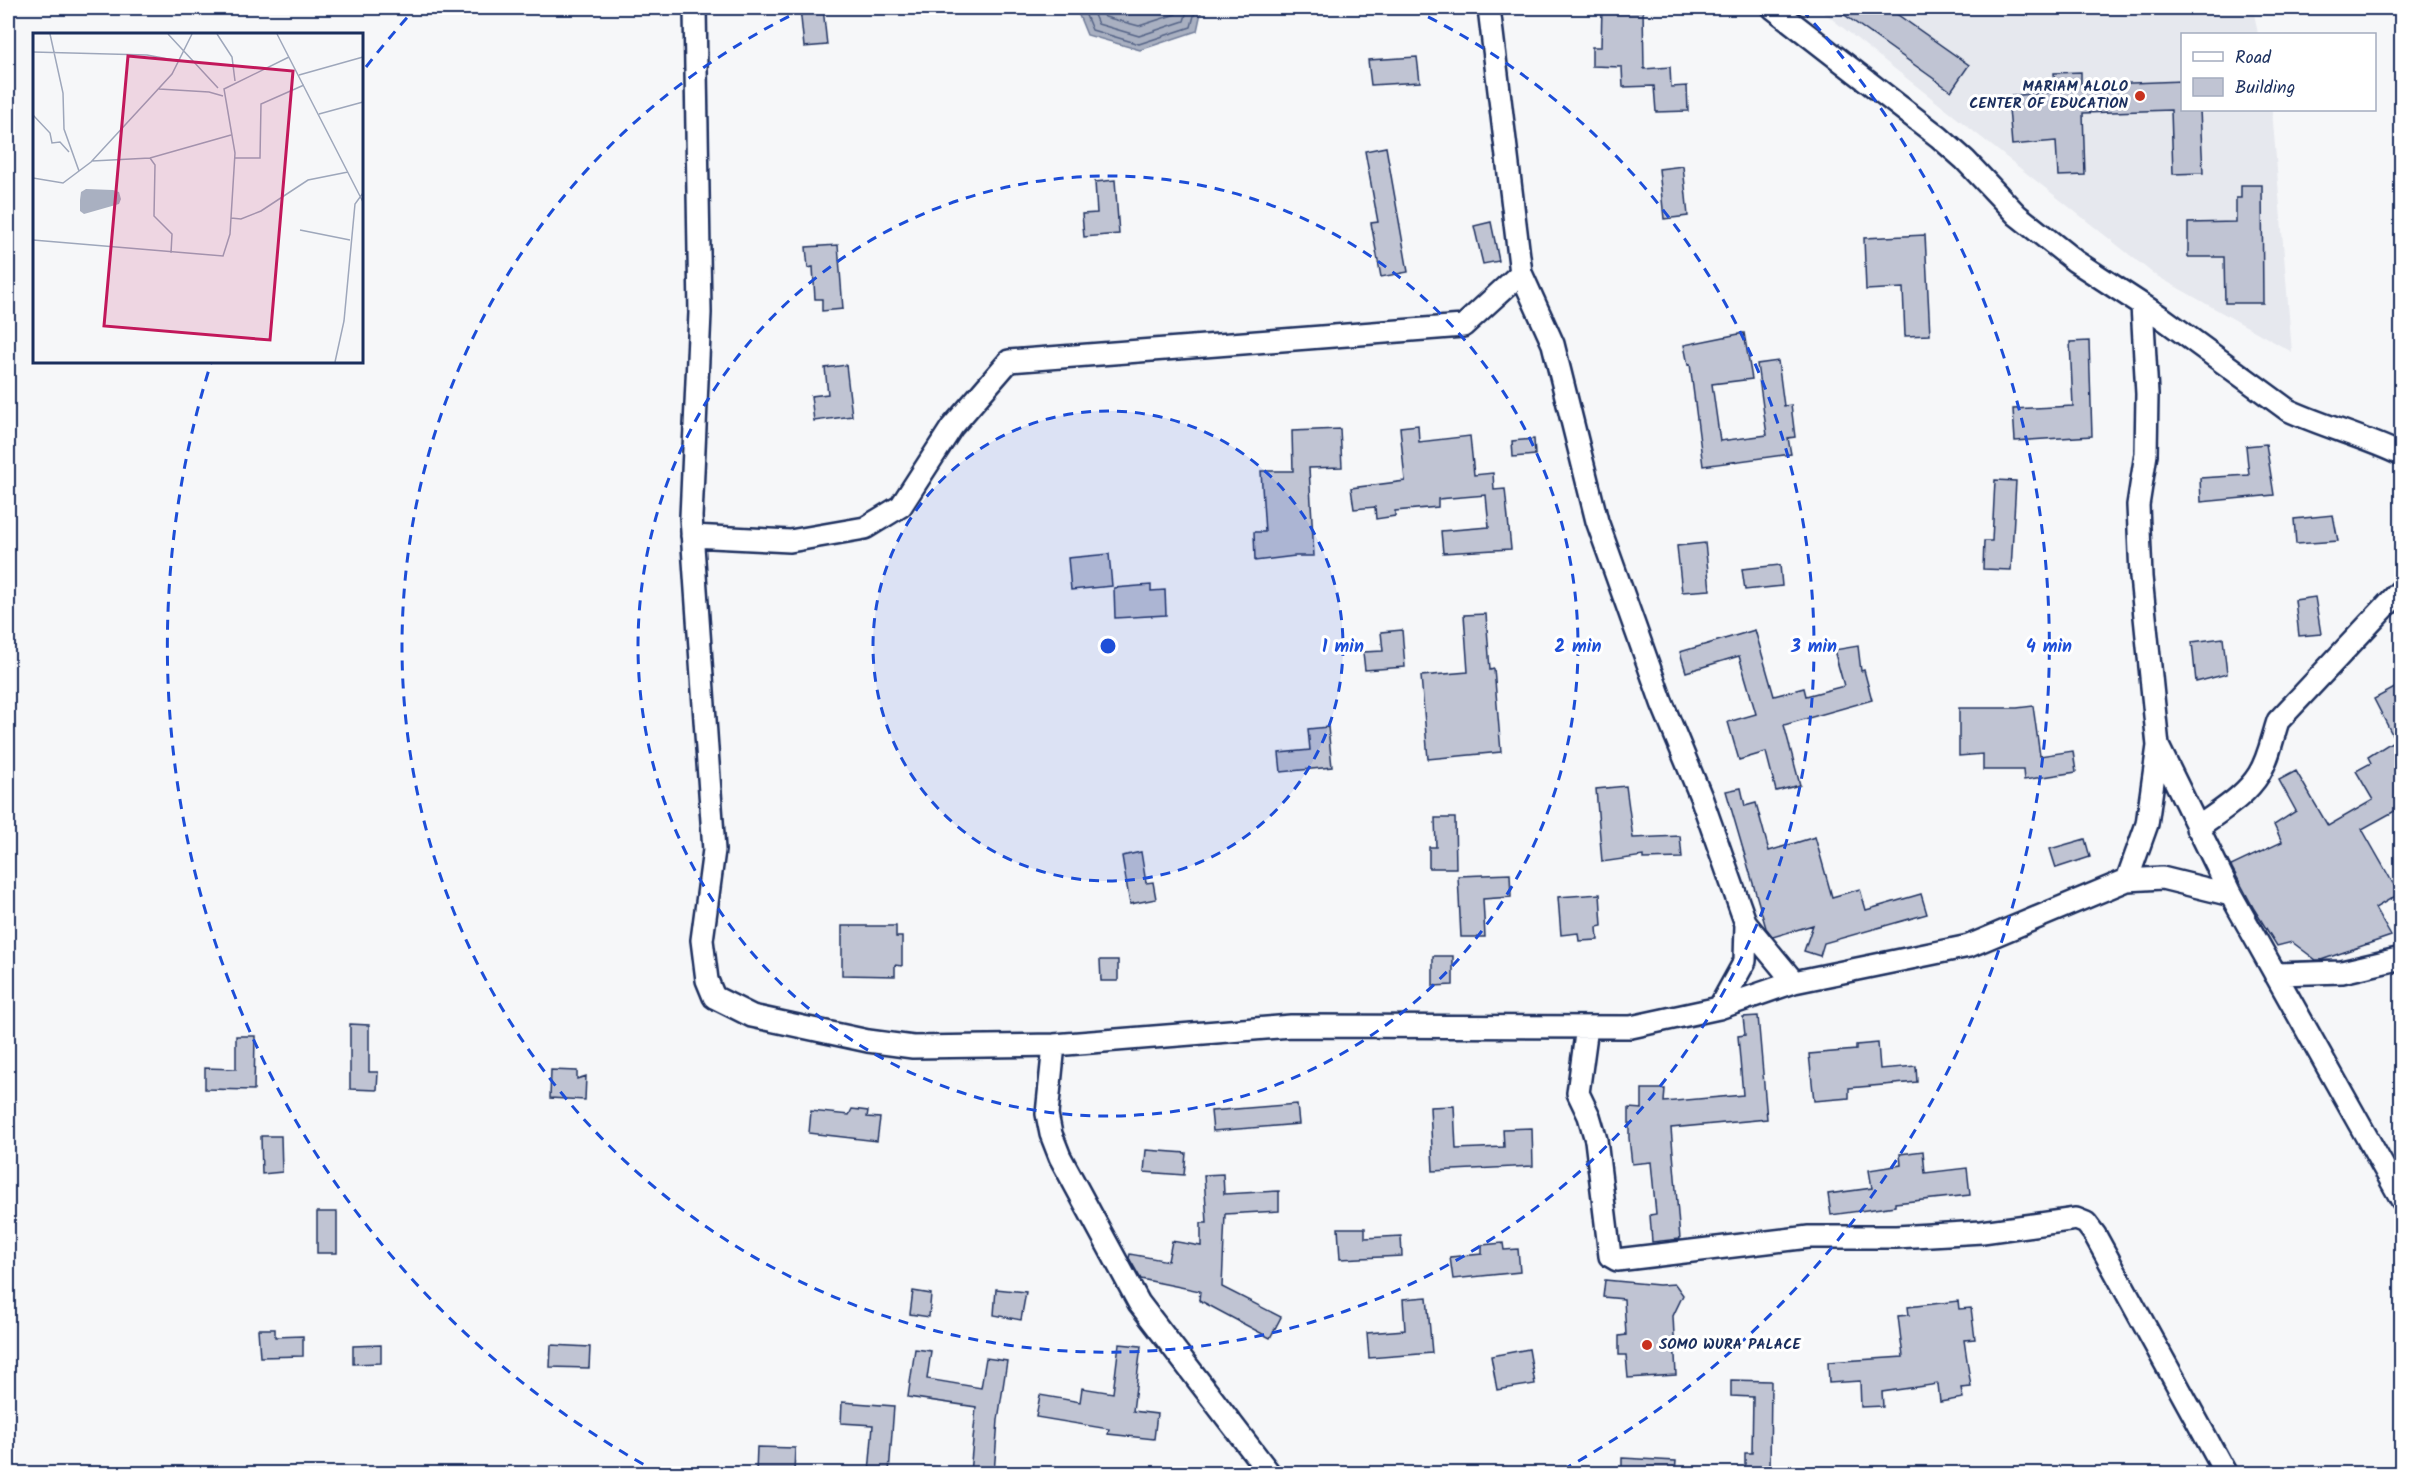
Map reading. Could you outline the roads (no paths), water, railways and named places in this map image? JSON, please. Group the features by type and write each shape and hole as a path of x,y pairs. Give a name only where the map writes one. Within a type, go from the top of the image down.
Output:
{"street":[{"path":"695,8 700,313 691,517 714,850 702,940 707,980 714,997 752,1016 868,1041 913,1047 1054,1045 1291,1026 1631,1027 1719,1008 1794,982 1969,946 2127,880 2162,878 2231,895"},
{"path":"1489,8 1521,273 1553,345 1597,521 1662,703 1701,797 1746,924 1794,982"},
{"path":"1773,8 1939,137 1965,160 2017,215 2075,261 2142,305 2288,410 2402,455"},
{"path":"692,536 790,541 865,528 901,506 952,427 1009,361 1463,326 1521,273"},
{"path":"2127,880 2147,824 2157,746 2141,577 2138,505 2146,454 2147,394 2142,305"},
{"path":"2197,828 2234,800 2258,776 2271,749 2278,721 2402,589"},
{"path":"2157,746 2231,895 2402,1200"},
{"path":"1719,1008 1745,961 1746,924"},
{"path":"2275,974 2343,972 2402,958"},
{"path":"1587,1027 1578,1093 1589,1116 1596,1140 1610,1256 1617,1260 1809,1237 1896,1237 1982,1232 2076,1219 2086,1223 2094,1235 2226,1473"},
{"path":"1054,1045 1047,1114 1051,1134 1060,1157 1139,1303 1270,1473"}],"water":[{"path":"1076,8 1202,8 1197,31 1140,50 1087,35"}],"place":[{"name":"MARIAM ALOLO CENTER OF EDUCATION","path":"2140,96"},
{"name":"SOMO WURA PALACE","path":"1647,1345"}]}
